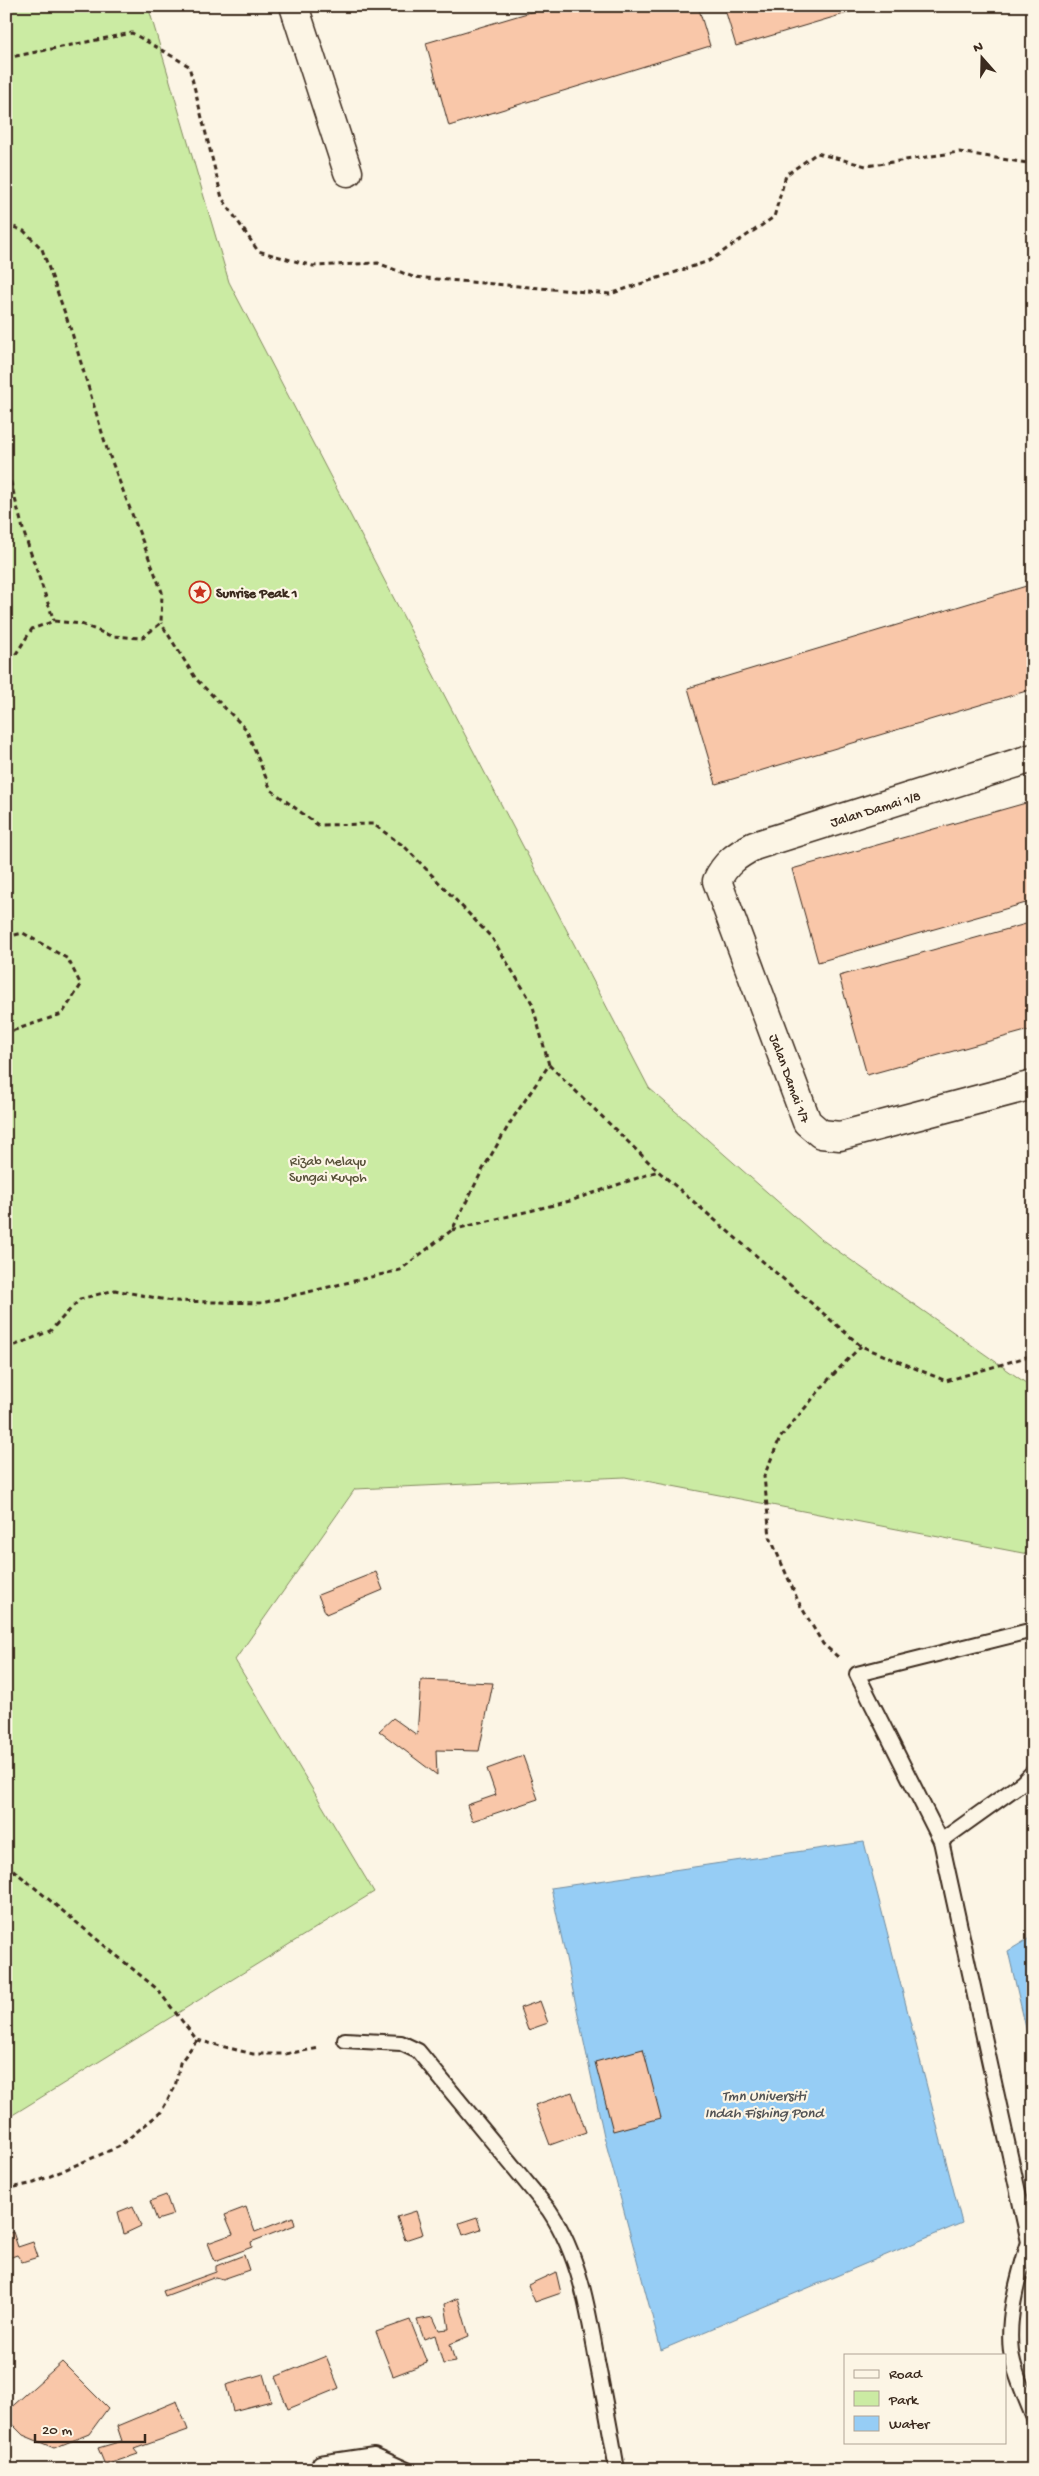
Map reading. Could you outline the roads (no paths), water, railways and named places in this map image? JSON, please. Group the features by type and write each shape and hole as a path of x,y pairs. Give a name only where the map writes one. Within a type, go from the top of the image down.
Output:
{"street":[{"path":"301,8 348,172"},
{"name":"Jalan Damai 1/8","path":"723,868 736,855 754,846 1033,758"},
{"name":"Jalan Damai 1/7","path":"723,868 717,881 807,1122 821,1134 840,1136 1033,1085"}],"lane":[{"path":"1033,1630 857,1674 941,1841 1029,2242 1018,2279 1010,2338 1013,2362 1033,2416"},
{"path":"941,1841 1022,1783 1033,1772"},
{"path":"345,2040 401,2043 418,2051 558,2223 565,2236 580,2278 617,2470"},
{"path":"320,2463 374,2455 407,2470"}],"water":[{"name":"Tmn Universiti Indah Fishing Pond","path":"864,1842 962,2223 661,2350 604,2136 551,1888"},
{"path":"1033,1936 1033,2058 1008,1951"}],"place":[{"name":"Sunrise Peak 1","path":"200,592"}],"park label":[{"name":"Rizab Melayu Sungai Kuyoh","path":"328,1168"}]}
